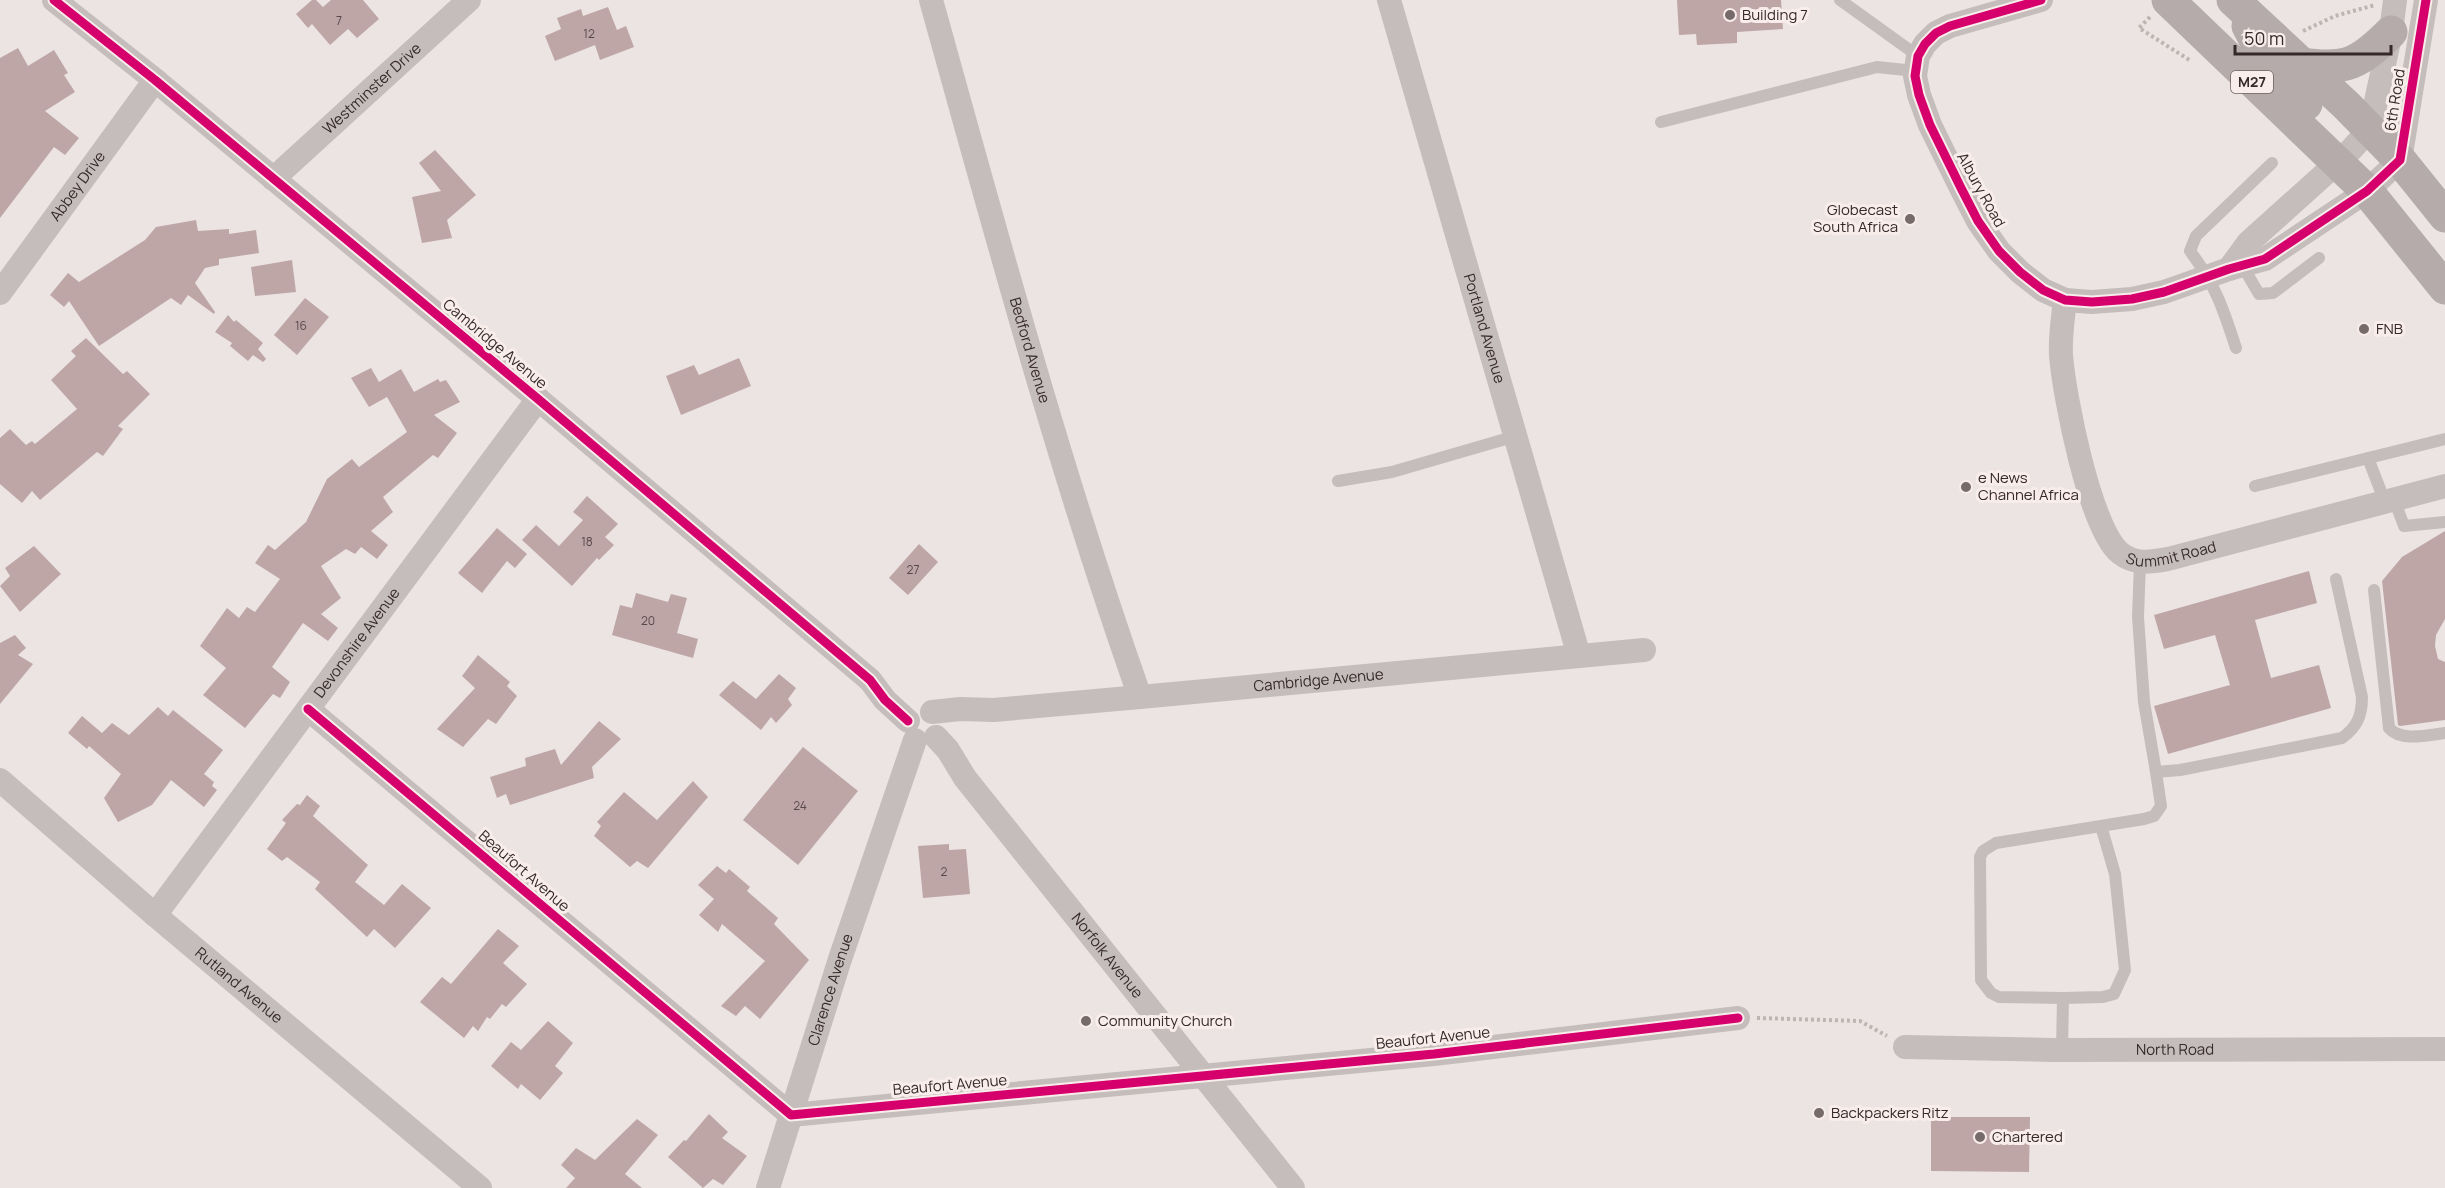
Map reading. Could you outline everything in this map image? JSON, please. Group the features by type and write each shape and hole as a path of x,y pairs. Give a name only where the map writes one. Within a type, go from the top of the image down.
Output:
{"main road":[{"name":"M27","path":"2168,0 2235,67 2343,157 2445,288"},
{"path":"2237,4 2268,64 2327,126 2343,157"},
{"path":"2237,4 2370,129 2400,160 2445,216"},
{"path":"2302,64 2322,66 2358,61 2390,12"}],"street":[{"name":"Cambridge Avenue","path":"54,0 155,80 538,399 870,680 885,700 922,728 994,710 1644,650"},
{"name":"Westminster Drive","path":"273,179 469,0"},
{"name":"Bedford Avenue","path":"931,0 1014,296 1102,591 1140,697"},
{"name":"Portland Avenue","path":"1389,0 1579,656"},
{"path":"1916,64 1925,44 1936,33 1950,26 2041,0"},
{"name":"6th Road","path":"2400,160 2426,0"},
{"name":"6th Road","path":"2343,157 2370,129 2390,12"},
{"name":"Albury Road","path":"1916,64 1919,95 1930,125 1978,221 1999,251 2020,272 2043,290 2065,300 2092,302 2164,292 2265,259 2367,190"},
{"name":"Abbey Drive","path":"0,293 155,80"},
{"path":"2227,270 2248,243 2343,157"},
{"path":"2367,190 2400,160"},
{"name":"Summit Road","path":"2065,300 2061,326 2061,355 2065,386 2086,483 2094,510 2105,533 2119,552 2130,560 2140,562 2168,559 2445,486"},
{"name":"Devonshire Avenue","path":"155,915 538,399"},
{"name":"Beaufort Avenue","path":"308,709 791,1115 1490,1048 1738,1018"},
{"name":"Norfolk Avenue","path":"922,728 948,750 965,778 1293,1188"},
{"name":"Clarence Avenue","path":"768,1188 840,959 897,791 922,728"},
{"name":"Rutland Avenue","path":"0,780 155,915 480,1188"},
{"name":"North Road","path":"1905,1047 2062,1050 2445,1049"}],"lane":[{"path":"1840,0 1916,64"},
{"path":"1661,122 1877,67 1916,64"},
{"path":"2272,163 2193,241 2190,251 2227,270 2253,287 2259,294 2265,295 2273,293 2319,258"},
{"path":"2227,270 2220,299 2236,348"},
{"path":"1338,481 1392,472 1516,436"},
{"path":"2254,486 2445,439"},
{"path":"2368,458 2404,526 2445,522"},
{"path":"2101,826 2115,874 2125,970 2114,994 2103,997 2062,998 1999,997 1991,993 1984,986 1979,969 1980,857 1983,851 1996,843 2154,816 2161,806 2144,702 2138,617 2140,562"},
{"path":"2156,771 2180,770 2342,738 2351,731 2361,717 2362,697 2336,579"},
{"path":"2374,590 2388,728 2394,734 2402,736 2445,733"},
{"path":"2062,998 2062,1050"}],"path":[{"path":"2295,23 2302,31 2335,16 2390,12"},
{"path":"1738,1018 1860,1021 1905,1047"}],"building":[{"path":"312,0 316,0 323,7 331,0 363,0 379,19 357,38 348,29 330,45 312,24 308,28 296,14"},
{"name":"Building 7","path":"1677,0 1781,0 1783,29 1737,32 1737,43 1697,45 1696,34 1679,35"},
{"path":"608,7 617,30 626,26 634,47 600,60 595,45 555,61 545,36 561,29 557,18 581,9 583,16"},
{"path":"18,48 28,66 54,50 68,73 64,75 75,92 45,111 79,138 65,155 54,147 0,218 0,58"},
{"path":"435,150 476,195 447,220 452,238 422,243 412,197 441,191 419,163"},
{"path":"196,220 198,231 229,229 229,234 256,230 259,253 219,259 219,265 205,268 195,283 215,312 214,314 188,295 181,305 171,298 99,346 69,301 64,307 50,295 68,273 79,282 145,240 156,227"},
{"path":"292,260 296,292 255,296 251,267"},
{"path":"305,298 329,317 297,355 274,335"},
{"path":"228,315 263,343 258,349 266,359 263,362 253,355 248,361 230,346 232,343 215,332"},
{"path":"86,338 123,374 127,371 150,394 118,426 123,429 103,456 97,452 40,500 32,491 22,503 0,484 0,438 10,429 26,445 32,441 35,444 77,409 51,380 76,356 71,351"},
{"path":"739,358 751,386 681,415 666,376 694,365 699,375"},
{"path":"371,368 379,382 401,369 414,392 438,379 440,382 446,380 460,402 434,415 457,433 438,458 433,455 383,497 393,512 371,531 388,545 377,559 361,547 355,554 346,549 321,566 341,598 321,614 338,628 328,641 303,623 272,667 290,682 280,698 273,694 245,728 203,695 226,668 200,646 227,608 239,618 247,607 255,612 280,579 255,563 268,545 275,550 306,522 327,479 352,459 359,467 407,432 387,397 369,407 351,378"},
{"path":"587,496 618,524 605,537 614,545 599,560 597,558 572,586 522,540 536,525 559,546 583,520 573,512"},
{"path":"497,528 527,554 515,568 507,561 482,593 458,573"},
{"path":"2445,531 2445,619 2436,635 2435,646 2438,659 2445,662 2445,720 2400,726 2398,725 2382,581 2402,557"},
{"path":"919,544 938,562 908,595 889,578"},
{"path":"34,546 61,574 20,612 0,586 10,576 5,568"},
{"path":"2309,571 2317,603 2255,620 2271,678 2319,665 2331,708 2168,754 2154,706 2230,685 2215,635 2164,649 2154,615"},
{"path":"636,593 668,602 671,594 687,598 677,633 698,639 693,658 612,635 620,605 632,608"},
{"path":"15,635 26,648 18,655 33,664 0,704 0,643"},
{"path":"478,655 510,682 507,686 517,696 496,724 488,719 463,747 437,729 475,688 462,676"},
{"path":"779,674 796,688 788,699 792,705 776,723 771,717 761,730 719,695 733,681 756,699"},
{"path":"158,707 168,716 173,710 223,750 204,774 214,782 212,786 217,790 204,807 171,780 152,805 118,822 104,798 121,774 89,746 87,749 68,733 82,716 102,733 112,723 129,735"},
{"path":"599,721 621,739 592,767 594,778 510,805 506,794 497,798 490,777 526,766 525,758 555,749 561,765"},
{"path":"803,747 858,791 798,865 743,820"},
{"path":"693,781 708,797 648,868 637,861 630,867 594,836 601,826 597,822 624,792 657,820"},
{"path":"307,795 320,806 313,816 368,865 355,882 384,905 402,884 431,908 395,948 374,929 367,937 315,889 320,882 287,857 282,861 267,849 286,823 282,820 297,804 300,805"},
{"path":"949,844 949,850 966,849 970,894 923,898 918,846"},
{"path":"717,866 726,873 729,869 750,887 747,891 778,918 774,924 809,960 760,1019 745,1006 736,1016 721,1006 765,961 722,924 718,932 699,915 714,899 698,885"},
{"path":"498,929 519,946 503,963 527,984 506,1007 502,1004 490,1019 487,1017 478,1031 473,1026 464,1038 420,1002 442,977 451,984"},
{"path":"548,1021 573,1043 555,1066 563,1073 540,1100 521,1084 518,1089 491,1066 511,1042 521,1050"},
{"path":"709,1114 728,1132 722,1138 747,1156 723,1185 713,1179 703,1188 668,1157 684,1140 686,1141"},
{"name":"Chartered","path":"1931,1117 2030,1117 2029,1172 1931,1171"},
{"path":"637,1119 658,1135 625,1174 642,1188 566,1188 575,1178 561,1165 576,1148 595,1160"}],"cycle path":[{"path":"54,0 155,80 538,399 870,680 885,700 908,721"},
{"path":"2041,0 1950,26 1936,33 1925,44 1918,56 1915,76 1930,125 1978,221 1999,251 2043,290 2065,300 2092,302 2132,299 2164,292 2265,259 2367,191 2400,160 2426,0"},
{"path":"308,709 791,1115 1434,1054 1738,1018"}],"place":[{"name":"Building 7","path":"1730,15"},
{"name":"Globecast South Africa","path":"1910,219"},
{"name":"FNB","path":"2364,329"},
{"name":"e News Channel Africa","path":"1966,487"},
{"name":"Community Church","path":"1086,1021"},
{"name":"Backpackers Ritz","path":"1819,1113"},
{"name":"Chartered","path":"1980,1137"}]}
